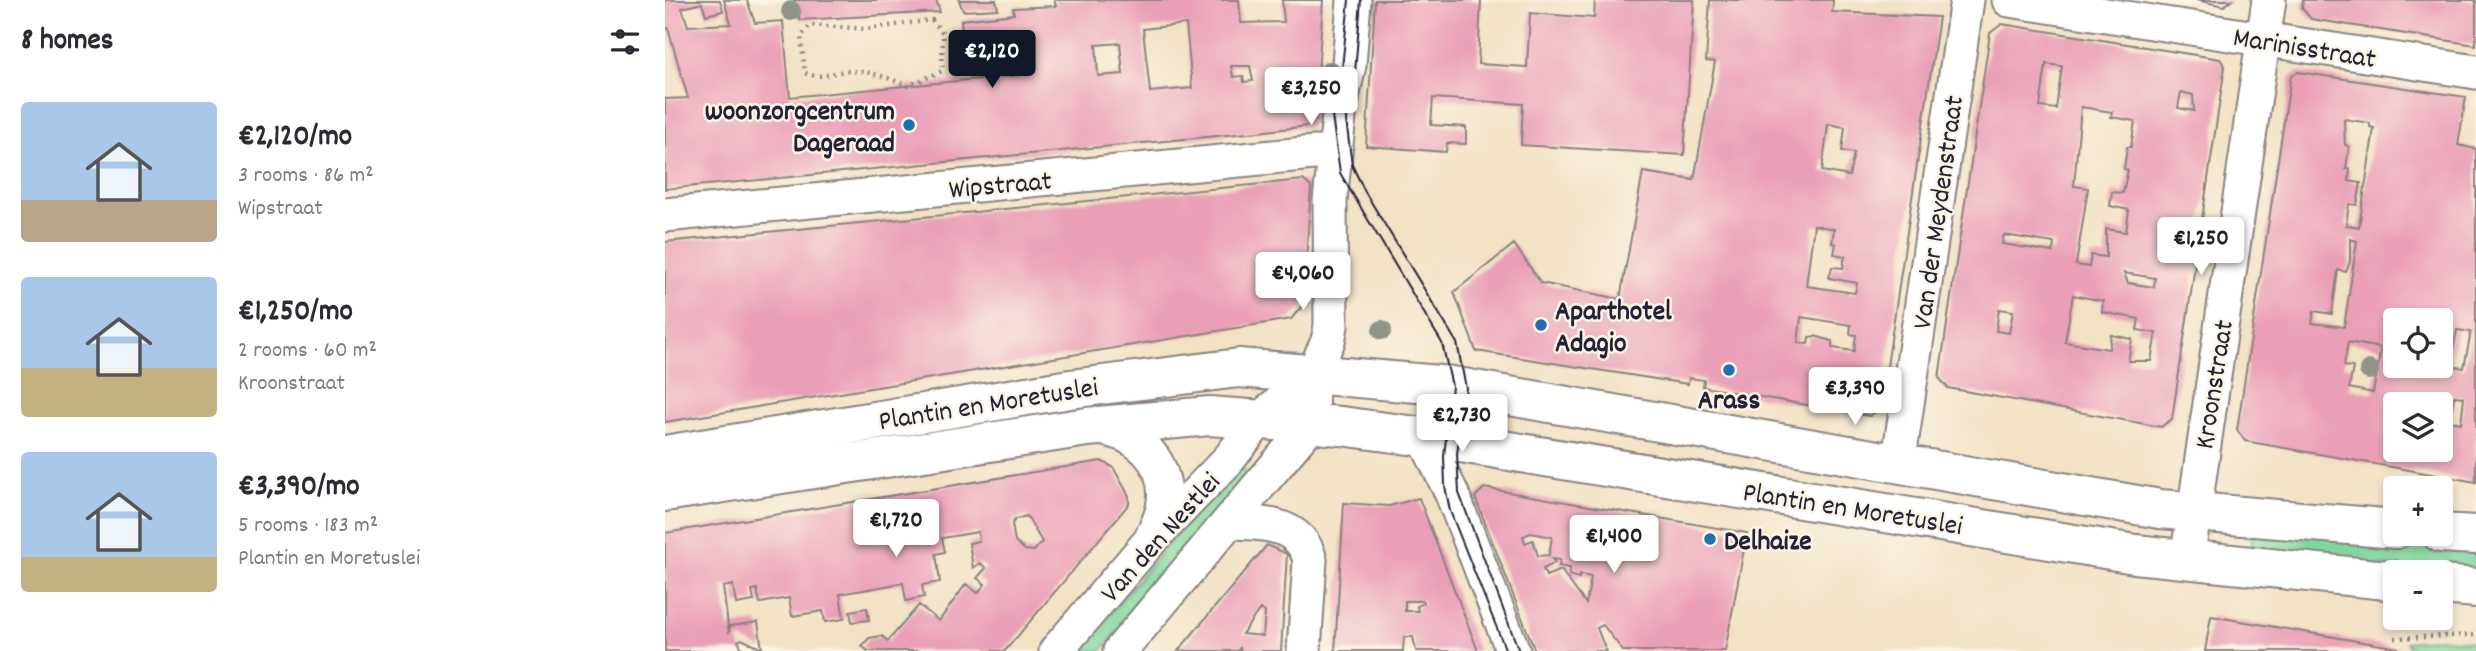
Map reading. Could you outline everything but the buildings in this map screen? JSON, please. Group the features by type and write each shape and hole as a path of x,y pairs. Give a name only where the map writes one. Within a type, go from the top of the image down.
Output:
{"main road":[{"name":"Plantin en Moretuslei","path":"665,455 1181,373 1239,368 1452,386 1898,465 2195,513 2383,528"},
{"name":"Plantin en Moretuslei","path":"665,492 1087,427 1210,416 1425,437 2187,561 2383,580"},
{"path":"2453,534 2476,535"},
{"path":"2453,586 2476,587"}],"street":[{"path":"1260,419 1311,376 1328,341 1331,326 1330,201 1349,65 1354,0"},
{"name":"Van der Meydenstraat","path":"1898,465 1967,0"},
{"name":"Marinisstraat","path":"2009,0 2476,72"},
{"name":"Kroonstraat","path":"2187,561 2269,0"},
{"name":"Wipstraat","path":"665,215 1301,154 1335,153"},
{"path":"1311,376 1311,424"},
{"name":"Van den Nestlei","path":"1056,651 1150,541 1229,459 1260,419"},
{"name":"Van den Nestlei","path":"1120,651 1311,424"},
{"path":"1087,427 1123,433 1151,452 1164,490 1163,510 1150,541"},
{"path":"1425,437 1452,494 1513,651"},
{"path":"1231,522 1255,523 1289,530 1306,546 1310,560 1304,651"}],"path":[{"path":"932,20 943,33 942,71 908,86 869,72 844,71 816,77 805,73 801,37 810,25 867,29 932,20"},
{"path":"2395,638 2476,635"}],"green space":[{"path":"1235,464 1249,473 1101,651 1078,651"},
{"path":"2253,527 2383,540 2383,546 2437,546 2476,550 2476,575 2453,573 2453,560 2383,560 2383,567 2251,555"},
{"path":"2439,638 2474,642 2472,651 2412,651 2406,642"}],"tram line":[{"path":"1349,0 1342,68 1332,116 1340,173 1442,343 1452,386 1444,456 1445,486 1450,511 1506,651"},
{"path":"1361,0 1355,72 1346,120 1352,165 1365,192 1457,343 1466,388 1457,454 1459,493 1519,651"}],"place":[{"name":"woonzorgcentrum Dageraad","path":"909,125"},
{"name":"Aparthotel Adagio","path":"1541,325"},
{"name":"Arass","path":"1729,370"},
{"name":"Delhaize","path":"1710,539"}]}
